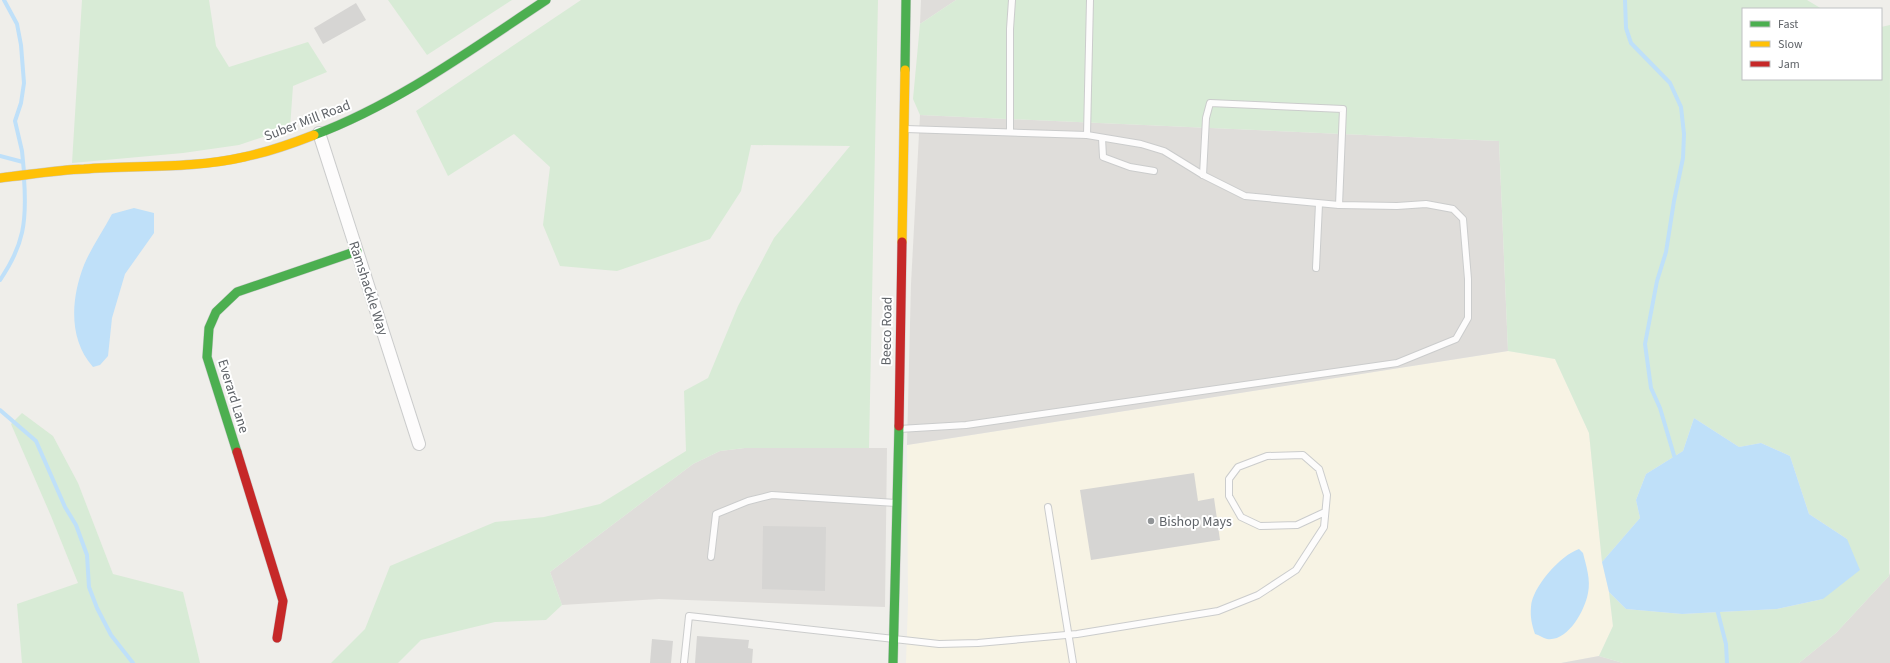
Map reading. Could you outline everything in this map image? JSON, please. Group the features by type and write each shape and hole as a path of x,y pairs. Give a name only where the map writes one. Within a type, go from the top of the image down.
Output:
{"street":[{"name":"Suber Mill Road","path":"5,178 63,170 208,163 244,157 285,146 364,113 394,96 546,0"},
{"name":"Beeco Road","path":"893,663 898,503 906,0"},
{"name":"Ramshackle Way","path":"319,133 419,444"},
{"name":"Everard Lane","path":"277,638 283,601 207,357 207,334 216,312 225,301 238,292 357,251"}],"lane":[{"path":"1010,132 1010,30 1012,0"},
{"path":"1087,135 1090,0"},
{"path":"1203,175 1206,118 1210,103 1343,109 1339,205"},
{"path":"898,429 966,425 1397,363 1456,339 1468,318 1468,279 1463,219 1452,209 1426,204 1397,206 1318,204 1245,196 1203,175 1164,151 1141,144 1087,135 904,129"},
{"path":"1102,138 1103,157 1130,167 1154,171"},
{"path":"1316,268 1318,204"},
{"path":"684,663 689,616 939,644 978,643 1068,635 1218,611 1258,595 1296,570 1324,527 1327,495 1320,469 1303,455 1267,456 1238,467 1229,479 1229,496 1241,517 1260,526 1297,525 1325,512"},
{"path":"711,557 716,514 748,500 772,495 898,503"},
{"path":"1048,507 1073,663"}],"shaded area":[{"path":"921,0 956,0 920,24"},
{"path":"920,115 1499,141 1508,351 907,445 911,284"},
{"path":"1508,351 1555,359 1589,433 1602,562 1609,592 1613,626 1599,656 1561,663 906,663 908,603 907,445"},
{"path":"745,448 887,448 885,607 659,599 562,605 550,572 693,464 720,451"},
{"path":"1890,573 1890,663 1799,663 1836,633 1889,576"},
{"path":"1599,656 1623,663 1561,663"}],"green space":[{"path":"82,0 209,0 216,46 229,67 308,42 327,72 293,86 290,128 239,145 183,153 72,163"},
{"path":"388,0 512,0 427,55"},
{"path":"581,0 878,0 869,448 745,448 720,451 693,464 550,572 562,605 546,620 495,622 421,640 398,663 331,663 365,629 390,566 495,522 544,517 600,504 686,451 684,391 708,378 738,306 774,238 850,146 751,145 741,191 710,239 617,271 560,266 543,225 550,167 514,134 448,176 416,111"},
{"path":"956,0 1807,0 1820,8 1742,8 1742,80 1882,80 1882,27 1890,25 1889,576 1836,633 1799,663 1623,663 1599,656 1613,626 1609,592 1626,609 1682,614 1777,609 1823,599 1847,539 1809,514 1790,456 1761,443 1739,447 1694,418 1683,451 1646,474 1636,500 1640,518 1602,562 1589,433 1555,359 1508,351 1499,141 920,115 913,99 920,24"},
{"path":"22,413 53,436 78,483 113,574 183,592 200,663 22,663 17,604 78,583 11,424"}],"water":[{"path":"134,208 154,213 154,233 125,274 112,318 108,356 100,365 93,367 79,344 76,331 74,318 76,291 84,265 90,252 112,214"},
{"path":"1694,418 1739,447 1761,443 1790,456 1809,514 1847,539 1860,570 1823,599 1777,609 1682,614 1626,609 1609,592 1602,562 1640,518 1636,500 1646,474 1683,451"},
{"path":"1579,549 1583,553 1588,573 1589,588 1586,600 1579,616 1568,630 1555,639 1547,639 1535,634 1531,607 1536,590 1556,565 1572,552"}],"building":[{"path":"356,3 366,20 323,44 314,28"},
{"name":"Bishop Mays","path":"1194,473 1198,501 1214,498 1220,540 1091,560 1080,490"},
{"path":"763,526 826,527 825,591 762,589"},
{"path":"697,636 749,640 748,648 753,649 752,663 695,663"},
{"path":"652,639 673,641 671,663 650,663"}],"waterway":[{"path":"4,0 17,24 21,45 24,83 21,103 15,121 22,151 24,172"},
{"path":"1625,0 1626,28 1631,43 1670,83 1681,107 1684,134 1683,158 1674,201 1666,252 1657,281 1645,344 1651,388 1660,408 1676,462"},
{"path":"0,156 23,162"},
{"path":"0,280 14,255 22,232 25,207 24,178"},
{"path":"0,410 36,441 65,507 76,525 87,555 89,587 97,608 111,635 133,663"},
{"path":"1717,609 1726,644 1727,663"}],"traffic: fast":[{"path":"314,135 375,108 404,92 462,56 546,0"},
{"path":"905,70 906,0"},
{"path":"237,452 207,357 209,328 216,312 237,292 357,251"},
{"path":"893,663 899,426"}],"traffic: slow":[{"path":"902,242 905,70"},
{"path":"0,178 52,171 184,165 224,161 271,150 314,135"}],"traffic: jam":[{"path":"899,426 902,242"},
{"path":"237,452 283,601 277,638"}],"place":[{"name":"Bishop Mays","path":"1151,521"}]}
